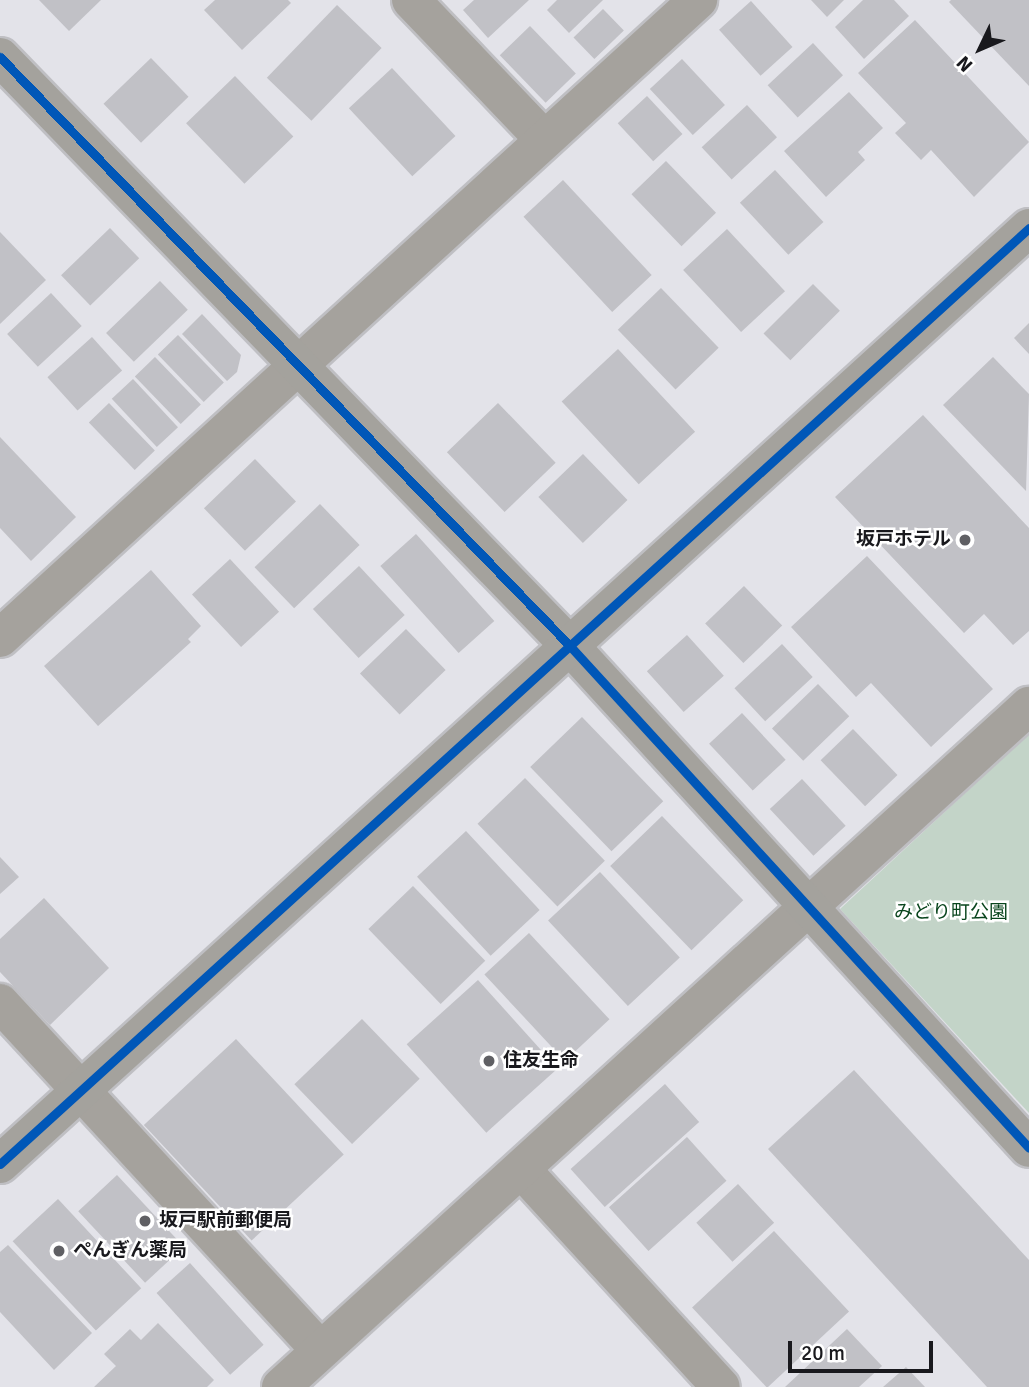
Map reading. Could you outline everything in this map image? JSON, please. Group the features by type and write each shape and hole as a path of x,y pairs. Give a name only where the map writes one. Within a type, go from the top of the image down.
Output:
{"street":[{"path":"411,0 543,138"},
{"path":"0,638 301,365 543,138 698,0"},
{"path":"0,57 301,365 570,646 1029,1148"},
{"path":"0,1164 1029,228"},
{"path":"281,1387 1029,706"},
{"path":"0,1003 320,1350"},
{"path":"522,1170 721,1387"}],"green space":[{"name":"みどり町公園","path":"1029,734 1029,1113 840,909"}],"building":[{"path":"39,0 101,0 69,31"},
{"path":"215,0 288,0 291,3 242,50 204,10"},
{"path":"474,0 529,0 488,38 463,10"},
{"path":"557,0 603,0 569,33 547,10"},
{"path":"811,0 844,0 827,17"},
{"path":"863,0 894,0 909,16 864,59 835,27"},
{"path":"1029,0 1029,86 949,2"},
{"path":"751,1 792,47 761,76 719,30"},
{"path":"337,5 382,48 311,121 267,78"},
{"path":"603,9 624,31 594,59 574,37"},
{"path":"915,20 1029,142 974,197 931,150 921,160 895,133 906,123 858,73"},
{"path":"530,26 576,73 546,103 500,55"},
{"path":"813,43 843,75 798,117 768,85"},
{"path":"151,58 189,97 141,143 104,104"},
{"path":"682,59 725,105 693,135 650,89"},
{"path":"392,68 455,136 412,176 349,108"},
{"path":"235,76 293,136 244,184 186,123"},
{"path":"849,92 883,128 858,152 865,160 826,197 784,151"},
{"path":"647,96 682,134 653,161 618,123"},
{"path":"747,105 777,137 732,179 702,147"},
{"path":"666,161 716,213 681,246 631,194"},
{"path":"775,170 823,222 788,255 740,203"},
{"path":"563,180 652,275 612,312 524,217"},
{"path":"110,228 139,258 90,305 61,275"},
{"path":"727,229 785,291 741,332 683,270"},
{"path":"0,232 46,280 0,324"},
{"path":"160,281 188,310 134,362 106,333"},
{"path":"813,284 840,311 790,360 764,333"},
{"path":"661,288 719,348 675,389 618,330"},
{"path":"51,293 82,326 38,367 7,334"},
{"path":"202,314 241,355 237,372 227,381 182,334"},
{"path":"1029,323 1029,354 1014,338"},
{"path":"178,335 224,382 204,402 158,354"},
{"path":"92,337 122,370 78,411 47,377"},
{"path":"618,349 695,432 639,484 562,402"},
{"path":"155,357 201,404 181,424 135,376"},
{"path":"993,357 1029,394 1026,491 943,405"},
{"path":"133,379 178,427 157,447 112,399"},
{"path":"109,403 155,450 135,470 89,422"},
{"path":"498,403 556,463 505,512 447,452"},
{"path":"923,415 1029,528 1029,631 1013,645 984,614 964,633 835,497"},
{"path":"0,437 76,517 31,561 0,528"},
{"path":"583,454 627,500 583,543 538,497"},
{"path":"255,459 296,501 245,551 204,508"},
{"path":"320,504 360,545 294,608 255,567"},
{"path":"416,534 494,621 459,653 380,566"},
{"path":"867,556 993,689 931,747 871,683 856,697 791,627"},
{"path":"230,559 279,612 241,647 192,594"},
{"path":"359,566 405,615 359,658 313,609"},
{"path":"151,570 201,626 188,639 191,642 98,726 44,666"},
{"path":"744,586 782,626 743,663 705,624"},
{"path":"406,629 446,670 400,714 360,673"},
{"path":"687,635 724,676 684,712 647,671"},
{"path":"782,644 813,677 765,721 734,688"},
{"path":"818,684 849,716 803,761 772,728"},
{"path":"742,713 786,760 753,790 709,744"},
{"path":"582,717 663,801 611,851 530,767"},
{"path":"853,729 897,775 865,806 821,760"},
{"path":"525,778 605,861 557,907 478,824"},
{"path":"802,779 846,826 813,856 770,809"},
{"path":"662,816 743,900 691,950 610,866"},
{"path":"466,831 540,910 491,956 417,877"},
{"path":"0,857 19,877 0,894"},
{"path":"600,872 680,958 628,1006 548,920"},
{"path":"413,886 485,961 441,1004 368,929"},
{"path":"44,898 109,968 50,1025 0,972 0,939"},
{"path":"529,933 609,1019 565,1061 484,975"},
{"path":"478,980 558,1068 486,1133 407,1044"},
{"path":"362,1019 420,1079 352,1144 294,1084"},
{"path":"236,1039 344,1155 252,1240 144,1125"},
{"path":"854,1070 1029,1260 1029,1387 987,1387 768,1149"},
{"path":"665,1084 699,1122 605,1207 571,1169"},
{"path":"687,1137 726,1181 648,1251 609,1207"},
{"path":"117,1175 184,1247 145,1283 78,1211"},
{"path":"738,1184 774,1223 732,1262 696,1223"},
{"path":"58,1199 141,1288 96,1331 13,1241"},
{"path":"774,1231 849,1311 766,1387 692,1307"},
{"path":"8,1245 92,1333 54,1370 0,1312 0,1252"},
{"path":"190,1263 264,1345 230,1375 157,1293"},
{"path":"158,1323 214,1380 207,1387 94,1387 116,1366 104,1354 130,1329 141,1340"},
{"path":"847,1329 882,1366 859,1387 785,1387"},
{"path":"906,1367 925,1387 883,1387"}],"cycle path":[{"path":"0,57 570,646 1029,1148"},
{"path":"0,1164 1029,228"}],"place":[{"name":"坂戸ホテル","path":"965,540"},
{"name":"住友生命","path":"489,1061"},
{"name":"坂戸駅前郵便局","path":"145,1221"},
{"name":"ぺんぎん薬局","path":"59,1251"}]}
